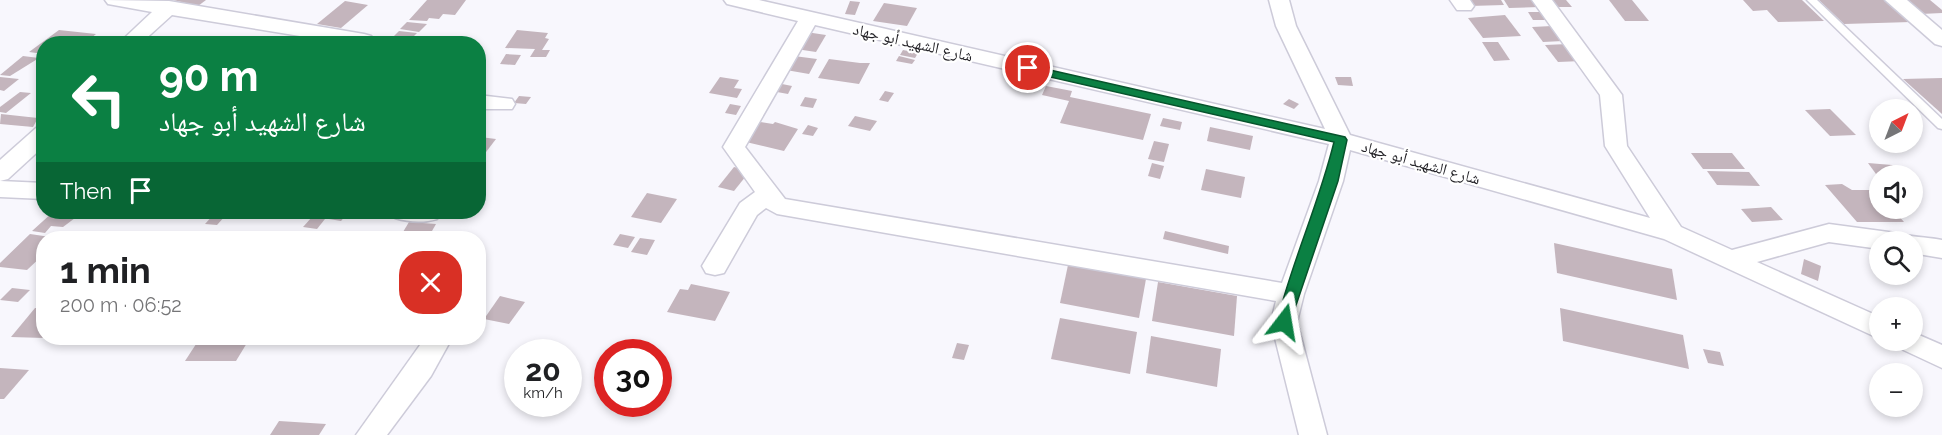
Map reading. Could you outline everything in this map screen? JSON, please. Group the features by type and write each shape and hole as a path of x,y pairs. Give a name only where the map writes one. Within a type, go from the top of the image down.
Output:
{"street":[{"name":"شارع الشهيد أبو جهاد","path":"734,0 1341,140 1672,233 1869,323"},
{"path":"1279,0 1286,26 1341,140 1331,181 1291,294 1284,322 1313,435"},
{"path":"1542,0 1611,95 1616,146 1672,233"},
{"path":"1895,0 1942,40"},
{"path":"126,1 340,36"},
{"path":"137,36 169,7"},
{"path":"809,18 734,147 777,206 1291,294"},
{"path":"486,103 504,104"},
{"path":"0,173 36,140"},
{"path":"0,189 36,191"},
{"path":"715,266 748,209 768,194"},
{"path":"1729,260 1829,233 1869,238"},
{"path":"1923,246 1942,249"},
{"path":"370,435 421,368 435,345"},
{"path":"1923,348 1942,357"}],"lane":[{"path":"1812,0 1942,125"}],"building":[{"path":"173,0 206,0 198,6"},
{"path":"427,0 466,0 455,15 443,14 439,19 429,18 427,21 409,20"},
{"path":"1466,0 1501,0 1504,5 1470,6"},
{"path":"1504,0 1533,0 1539,7 1509,8"},
{"path":"1545,0 1566,0 1572,7 1551,7"},
{"path":"1609,0 1632,0 1649,21 1625,21"},
{"path":"1743,0 1802,0 1824,21 1778,22 1767,10 1753,11"},
{"path":"1819,0 1885,0 1911,22 1844,24"},
{"path":"1904,0 1930,0 1942,10 1942,13 1921,14"},
{"path":"345,1 368,5 341,28 317,24"},
{"path":"850,1 860,2 855,15 845,14"},
{"path":"884,3 917,8 907,26 873,21"},
{"path":"1528,12 1541,12 1547,20 1533,20"},
{"path":"1505,15 1521,36 1483,38 1468,18"},
{"path":"407,22 427,24 419,32 400,29"},
{"path":"1552,26 1563,41 1543,42 1532,27"},
{"path":"59,30 96,34 94,36 51,36"},
{"path":"517,30 548,33 545,38 549,39 542,50 550,50 546,57 530,57 535,49 505,48"},
{"path":"399,31 417,33 414,36 394,36"},
{"path":"806,32 826,35 816,52 796,49"},
{"path":"1482,42 1498,42 1510,60 1494,61"},
{"path":"1568,44 1582,61 1558,62 1545,45"},
{"path":"903,50 918,53 915,58 900,55"},
{"path":"506,54 521,55 515,65 500,64"},
{"path":"23,56 36,58 36,60 10,76 0,75"},
{"path":"794,56 817,59 809,74 786,70"},
{"path":"899,56 915,60 912,64 896,61"},
{"path":"829,59 870,63 859,84 818,78"},
{"path":"0,77 19,79 4,91 0,90"},
{"path":"720,77 739,80 734,88 742,89 737,98 709,93"},
{"path":"1335,77 1351,77 1353,86 1338,85"},
{"path":"1942,78 1942,114 1903,79"},
{"path":"782,84 792,86 788,94 777,92"},
{"path":"1046,86 1072,91 1070,97 1151,114 1143,140 1060,123 1069,101 1042,95"},
{"path":"885,91 894,93 888,102 879,100"},
{"path":"20,92 31,93 6,113 0,112 0,107"},
{"path":"519,96 531,97 526,104 514,103"},
{"path":"805,97 817,99 813,108 800,106"},
{"path":"1289,99 1299,104 1294,109 1283,104"},
{"path":"730,104 741,106 736,115 725,113"},
{"path":"1830,109 1856,135 1830,136 1805,110"},
{"path":"1,114 36,118 33,127 0,124"},
{"path":"855,116 877,121 870,131 848,126"},
{"path":"1163,118 1182,122 1180,130 1160,126"},
{"path":"760,122 773,124 775,122 798,129 784,151 746,142"},
{"path":"808,125 818,128 813,136 802,134"},
{"path":"1210,127 1253,136 1250,150 1207,141"},
{"path":"486,138 496,139 486,152"},
{"path":"1154,141 1169,144 1164,162 1148,159"},
{"path":"1691,153 1732,153 1745,169 1703,169"},
{"path":"1152,163 1164,166 1160,179 1148,176"},
{"path":"1868,163 1892,165 1869,165"},
{"path":"734,167 750,171 734,191 718,187"},
{"path":"1206,169 1245,177 1241,198 1201,190"},
{"path":"1707,171 1749,172 1760,186 1717,185"},
{"path":"1842,184 1852,190 1869,190 1869,219 1901,219 1904,222 1857,222 1825,185"},
{"path":"647,193 677,199 661,223 631,217"},
{"path":"1771,207 1783,220 1752,222 1741,209"},
{"path":"45,219 74,219 63,227 51,226 47,231 32,231"},
{"path":"210,219 222,219 217,225 205,224"},
{"path":"310,219 325,219 317,229 303,227"},
{"path":"409,222 436,224 432,231 404,231"},
{"path":"1165,231 1229,246 1228,254 1163,239"},
{"path":"30,234 36,235 36,262 27,270 0,267 0,263"},
{"path":"620,234 635,237 628,248 613,245"},
{"path":"640,238 655,240 647,255 631,252"},
{"path":"1554,243 1672,269 1677,300 1557,273"},
{"path":"1804,259 1821,266 1818,281 1801,274"},
{"path":"1068,265 1146,279 1139,318 1060,303"},
{"path":"1158,282 1237,296 1234,336 1152,321"},
{"path":"691,284 730,292 715,321 667,312 680,289 688,290"},
{"path":"12,288 30,290 18,302 0,300"},
{"path":"500,296 525,302 509,324 486,319"},
{"path":"35,308 36,308 36,338 11,337"},
{"path":"1560,308 1683,335 1689,369 1563,341"},
{"path":"1060,318 1137,332 1130,374 1051,359"},
{"path":"1151,336 1221,349 1217,387 1146,373"},
{"path":"957,343 969,345 964,360 952,358"},
{"path":"195,345 246,345 236,361 185,361"},
{"path":"1703,349 1720,352 1724,366 1708,363"},
{"path":"0,368 29,370 4,399 0,399"},
{"path":"279,421 326,424 319,435 270,435"}],"route":[{"path":"1028,68 1341,140 1331,181 1291,294 1284,322"}]}
